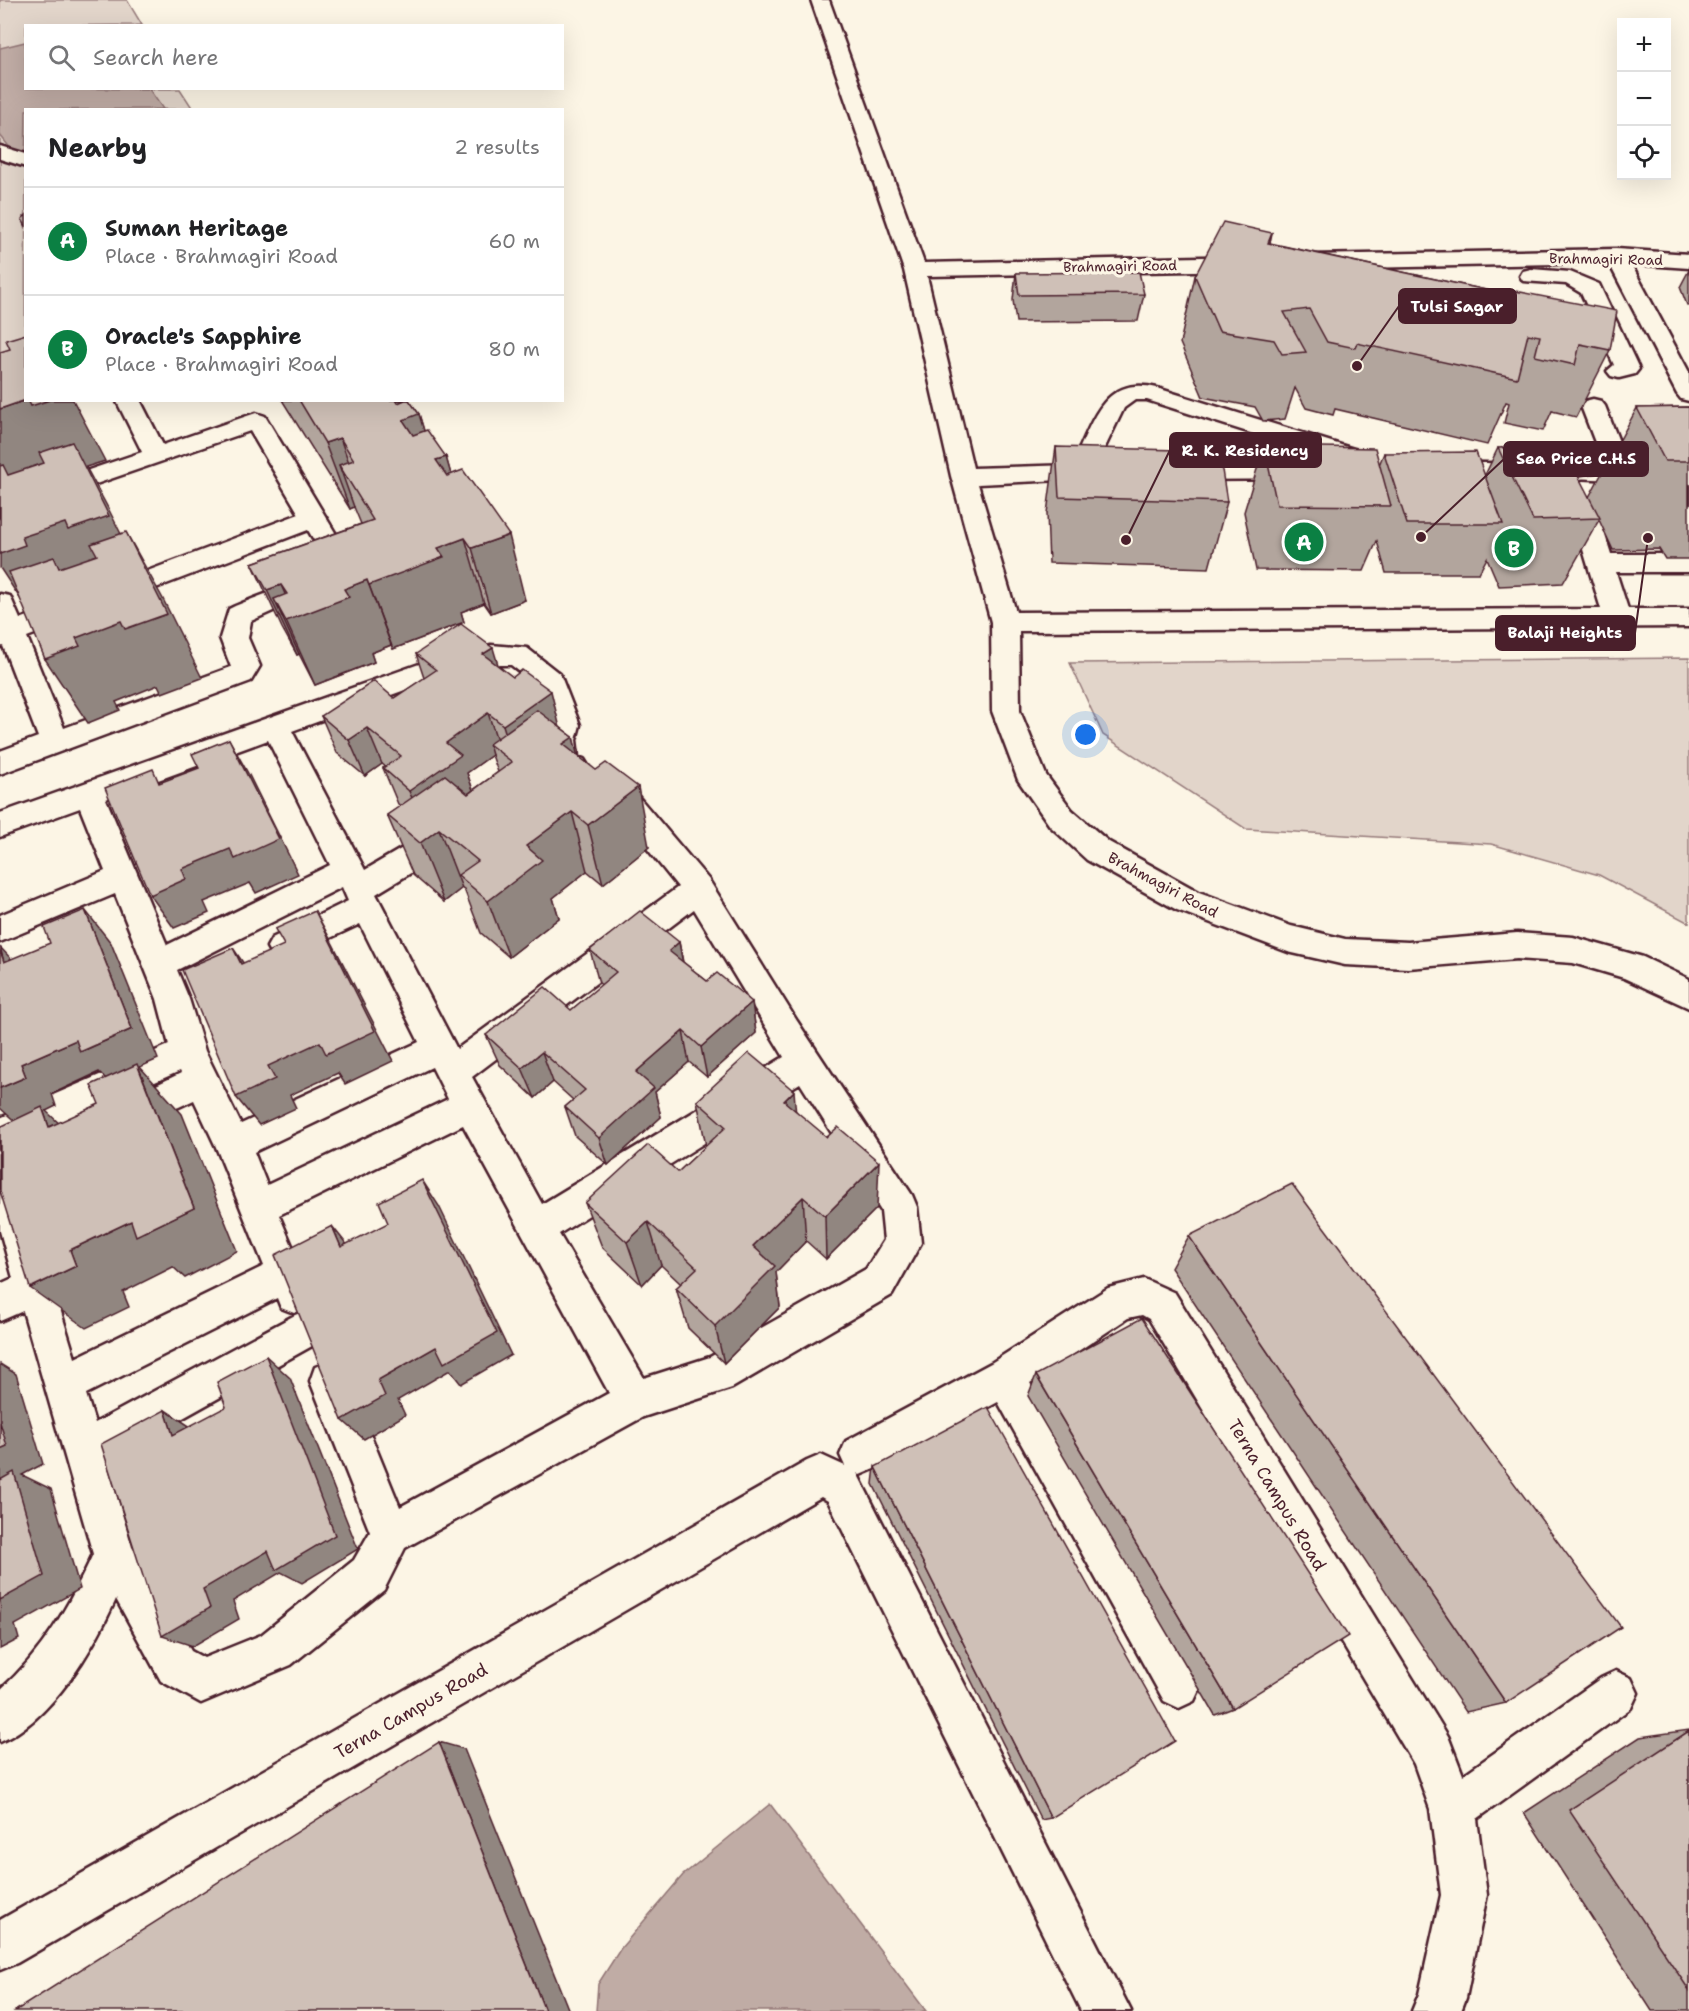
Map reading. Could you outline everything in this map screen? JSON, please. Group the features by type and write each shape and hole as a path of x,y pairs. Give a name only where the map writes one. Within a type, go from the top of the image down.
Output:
{"street":[{"path":"820,0 915,270"},
{"path":"0,152 24,160"},
{"path":"1616,256 1689,394"},
{"name":"Brahmagiri Road","path":"1689,261 1616,256 1398,268 1277,271 915,270 963,476 1005,622 1006,711 1033,780 1061,818 1098,851 1188,901 1288,939 1345,952 1408,955 1516,946 1573,950 1632,968 1689,994"},
{"path":"1398,268 1559,276 1583,282 1591,289 1627,369 1618,371"},
{"path":"1139,284 1277,271"},
{"path":"1081,472 1114,404 1130,392 1149,393 1383,469 1151,472"},
{"path":"134,402 156,455"},
{"path":"1417,471 1556,470 1598,464 1611,452 1593,406"},
{"path":"0,509 156,455 250,410 338,559 334,570 325,577 259,603 239,616 234,638 246,666 244,671 0,763"},
{"path":"963,476 1116,472"},
{"path":"1617,618 1579,498 1583,489 1689,494"},
{"path":"5,635 314,518"},
{"path":"1599,563 1689,563"},
{"path":"0,603 5,635 55,742"},
{"path":"1005,622 1689,618"},
{"path":"0,825 432,670 491,655 517,655 550,681 566,725 556,771 592,773 611,786 698,889 805,1062 899,1207 903,1243 879,1282 718,1374 635,1400 391,1534 369,1575 276,1650 201,1680 176,1666 114,1555 62,1385 35,1287 12,1169"},
{"path":"275,726 470,1105 536,1228 635,1400"},
{"path":"90,793 159,964 184,994 194,1066 233,1145 391,1534"},
{"path":"260,958 359,888 468,824"},
{"path":"0,929 123,877"},
{"path":"159,964 359,888"},
{"path":"233,1145 446,1060 698,889"},
{"path":"536,1228 805,1062"},
{"path":"96,1130 194,1066"},
{"path":"0,1134 194,1066"},
{"path":"258,1207 470,1105"},
{"path":"62,1385 285,1275"},
{"path":"0,1304 35,1287"},
{"name":"Terna Campus Road","path":"860,1455 1005,1377 1121,1301 1144,1297 1162,1306 1431,1752 1454,1809 1464,1895 1442,1998 1436,2011"},
{"path":"82,1452 308,1328"},
{"path":"1005,1377 1179,1686"},
{"name":"Terna Campus Road","path":"0,1946 821,1475 842,1487 1107,2011"},
{"path":"0,1720 37,1686 84,1621 114,1555"},
{"path":"1454,1809 1616,1693"}],"shaded area":[{"path":"0,0 127,0 141,24 24,24 24,90 181,90 192,108 24,108 24,373 0,380"},
{"path":"24,42 24,90 150,90 162,108 24,108 24,166 0,135 0,48"},
{"path":"1689,658 1689,923 1599,875 1491,844 1246,829 1103,735 1070,663"},
{"path":"770,1804 926,2011 596,2011 598,1984 621,1948 683,1875"}],"building":[{"path":"1223,222 1272,233 1268,243 1514,296 1515,291 1617,311 1610,350 1580,344 1575,365 1535,356 1540,336 1528,334 1517,378 1357,343 1355,348 1327,342 1309,309 1284,312 1306,352 1282,354 1274,340 1219,331 1195,276"},
{"path":"1139,272 1144,294 1019,295 1016,273"},
{"path":"24,335 24,401 0,409 0,352 10,349 6,340"},
{"path":"29,402 44,402 31,406"},
{"path":"300,402 410,402 419,414 403,420 413,435 427,430 446,457 436,460 447,476 463,470 509,535 472,548 465,538 438,548 444,557 369,585 367,580 344,589 349,597 286,621 274,599 287,594 281,585 267,590 252,563 373,520 339,465 354,460 340,438 325,443"},
{"path":"1689,407 1689,461 1665,461 1637,408"},
{"path":"72,442 109,516 68,530 65,523 22,537 25,545 0,554 0,466 3,465 8,475 44,463 39,453"},
{"path":"1562,445 1600,518 1533,520 1498,448"},
{"path":"1264,446 1375,448 1391,506 1277,505"},
{"path":"1056,447 1219,451 1227,502 1059,497"},
{"path":"1476,452 1503,524 1407,524 1384,453"},
{"path":"126,532 167,614 125,629 121,621 76,638 80,646 45,659 9,572 54,557 59,568 97,555 91,544"},
{"path":"461,624 493,648 483,654 513,677 522,670 551,691 503,725 488,713 446,743 461,755 409,791 383,768 401,756 367,728 349,740 321,716 374,681 394,698 436,670 416,654"},
{"path":"537,710 573,737 563,744 596,770 606,763 638,787 588,825 572,812 526,846 542,860 488,901 458,875 478,861 439,829 420,843 387,815 445,775 468,794 512,762 489,744"},
{"path":"229,739 279,839 235,859 230,849 182,869 186,879 150,895 105,788 153,769 159,783 199,768 192,754"},
{"path":"85,910 132,1029 80,1052 76,1040 21,1064 26,1077 0,1088 0,950 4,962 50,943 44,927"},
{"path":"315,911 375,1031 326,1054 320,1042 268,1066 275,1079 236,1097 182,970 233,948 241,964 284,945 275,929"},
{"path":"640,911 679,942 669,951 707,981 717,973 752,1002 701,1047 683,1031 636,1072 654,1088 599,1138 565,1107 585,1090 542,1052 522,1068 486,1035 545,987 571,1010 616,972 590,950"},
{"path":"749,1053 794,1091 784,1101 827,1137 838,1127 879,1162 825,1216 803,1197 753,1246 775,1266 715,1326 676,1288 697,1268 648,1222 627,1242 585,1203 648,1145 678,1172 726,1127 697,1101"},
{"path":"137,1064 194,1208 136,1236 131,1221 70,1250 76,1266 30,1288 0,1191 0,1127 42,1107 49,1127 99,1104 91,1085"},
{"path":"422,1180 497,1333 444,1363 436,1347 378,1380 385,1396 342,1420 275,1255 332,1226 341,1247 388,1223 379,1202"},
{"path":"1292,1184 1621,1627 1506,1703 1189,1236"},
{"path":"1142,1318 1348,1636 1233,1708 1036,1375"},
{"path":"266,1356 335,1535 276,1570 268,1551 203,1589 210,1608 162,1636 101,1444 165,1410 173,1435 226,1407 217,1382"},
{"path":"988,1407 1175,1741 1051,1818 875,1467"},
{"path":"0,1422 7,1446 0,1449"},
{"path":"14,1472 44,1576 0,1600 0,1480"},
{"path":"1689,1731 1689,1990 1569,1810"},
{"path":"439,1742 545,2011 15,2011"}],"place":[{"name":"Tulsi Sagar","path":"1357,366"},
{"name":"Sea Price C.H.S","path":"1421,537"},
{"name":"Balaji Heights","path":"1648,538"},
{"name":"R. K. Residency","path":"1126,540"},
{"name":"Suman Heritage","path":"1304,542"},
{"name":"Oracle's Sapphire","path":"1514,548"}]}
